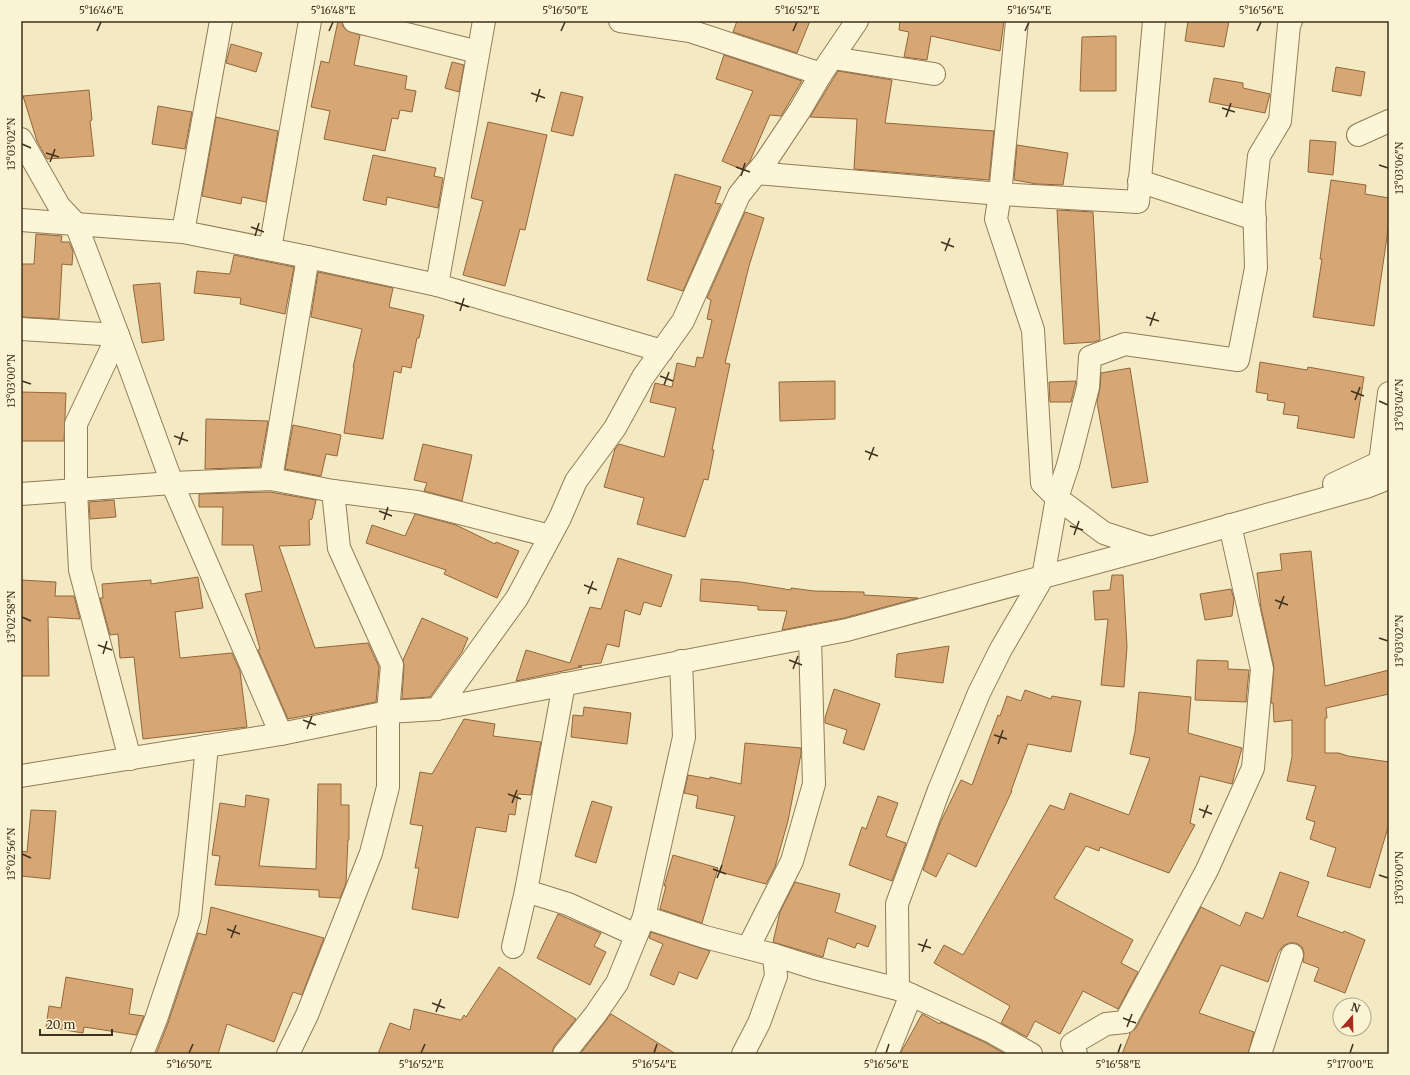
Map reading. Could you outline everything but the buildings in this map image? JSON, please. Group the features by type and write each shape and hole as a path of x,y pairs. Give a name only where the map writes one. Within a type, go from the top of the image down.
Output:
{"street":[{"path":"183,232 221,21"},
{"path":"270,249 310,21"},
{"path":"354,21 478,52"},
{"path":"437,285 484,21"},
{"path":"620,21 690,31 827,66 934,74"},
{"path":"437,709 516,598 560,518 576,480 615,428 643,378 683,321 739,194 756,173 800,110 827,66 858,21"},
{"path":"1017,21 1000,194 996,219 1033,330 1042,483 1057,498 1104,533 1150,548"},
{"path":"756,173 1000,194 1138,202 1154,21"},
{"path":"886,1054 904,992 897,904 939,790 979,693 1001,649 1043,577 1057,498 1068,465 1088,387 1090,357 1125,344 1238,360 1256,268 1254,203 1259,156 1280,121 1289,25 1291,21"},
{"path":"1358,135 1389,121"},
{"path":"21,139 59,206 76,224 172,483 281,734"},
{"path":"1139,181 1255,218"},
{"path":"21,220 183,232 270,249 437,285 662,351"},
{"path":"271,479 308,257"},
{"path":"21,329 118,335"},
{"path":"118,335 76,424 76,490 80,570 130,759"},
{"path":"21,776 281,734 388,712 437,709 847,630 1150,548 1366,486 1386,467 1389,393"},
{"path":"21,494 172,483 271,479 333,491 417,502 550,536"},
{"path":"288,1054 307,1014 371,853 388,787 388,712 392,665 338,548 333,491"},
{"path":"1076,1054 1072,1044 1106,1024 1125,1022 1207,870 1253,768 1262,669 1230,525"},
{"path":"748,948 792,861 814,784 810,637"},
{"path":"564,1054 595,1015 617,983 640,926 684,737 680,661"},
{"path":"513,947 526,891 564,684"},
{"path":"142,1054 156,1019 190,917 207,746"},
{"path":"526,891 640,926 705,937 904,992 990,1031 1031,1054"},
{"path":"743,1054 759,1022 776,976 774,955"},
{"path":"1260,1054 1292,955"}]}
